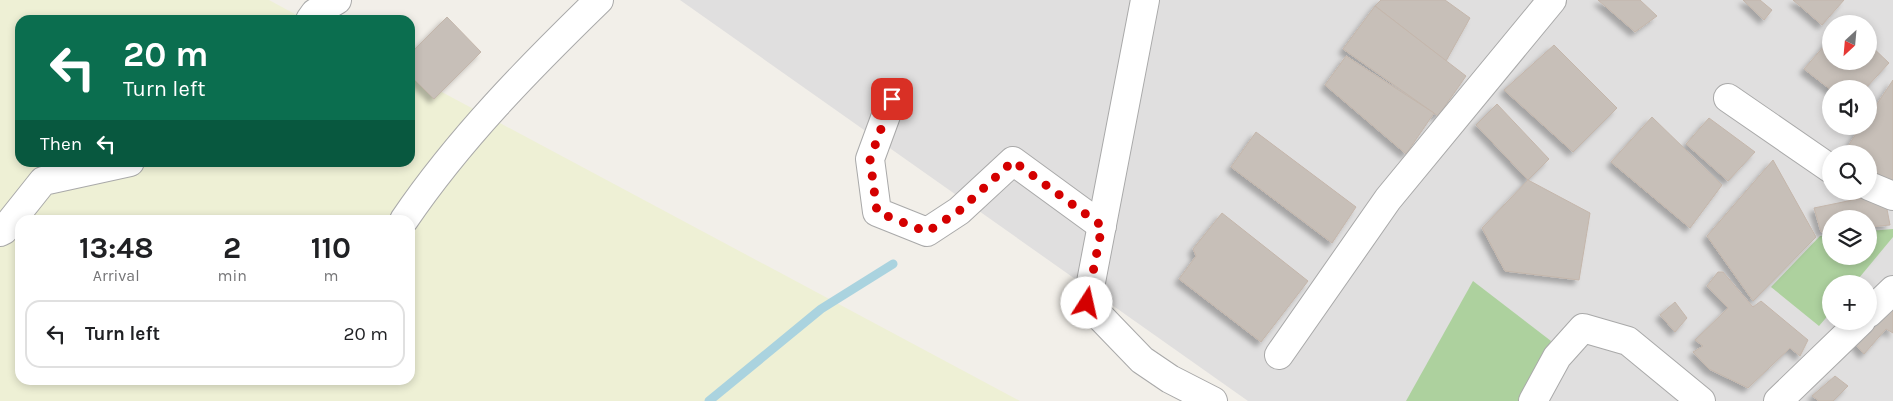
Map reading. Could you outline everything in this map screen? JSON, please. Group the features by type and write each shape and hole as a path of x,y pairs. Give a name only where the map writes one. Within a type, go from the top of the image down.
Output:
{"street":[{"path":"314,15 337,0"},
{"path":"407,215 428,185 527,71 599,0"},
{"path":"1145,0 1087,303 1142,360 1170,379 1213,401"},
{"path":"1279,355 1388,199 1552,0"},
{"path":"1728,98 1822,163"},
{"path":"892,99 870,159 877,212 927,232 959,211 1013,161 1102,226"},
{"path":"16,215 43,181 107,167"},
{"path":"1877,189 1893,196"},
{"path":"0,232 4,230 15,216"},
{"path":"1877,306 1893,290"},
{"path":"1533,401 1557,357 1583,328 1628,341 1701,401"},
{"path":"1778,401 1852,330"}],"shaded area":[{"path":"680,0 1893,0 1893,401 1248,401"}],"green space":[{"path":"0,0 269,0 297,15 15,15 15,167 415,167 415,78 1020,401 0,401"},
{"path":"1893,229 1893,237 1877,256 1877,230"},
{"path":"1822,236 1822,265 1870,265 1861,275 1822,275 1822,322 1819,326 1771,287"},
{"path":"1473,281 1551,341 1518,401 1406,401"}],"building":[{"path":"1381,0 1445,0 1470,18 1446,61 1375,6"},
{"path":"1598,0 1640,0 1657,16 1635,32"},
{"path":"1743,0 1760,0 1772,10 1764,20"},
{"path":"1793,0 1844,0 1831,15 1822,15 1822,25"},
{"path":"1375,6 1466,76 1438,116 1343,49"},
{"path":"447,17 481,52 434,99 415,80 415,49"},
{"path":"1554,45 1617,108 1573,152 1504,90"},
{"path":"1822,48 1822,70 1878,70 1878,53 1889,63 1873,80 1822,80 1822,83 1804,69"},
{"path":"1346,56 1434,113 1406,154 1325,85"},
{"path":"1893,80 1893,182 1877,173 1877,145 1849,145 1855,135 1877,135 1877,104"},
{"path":"1497,104 1549,159 1528,180 1476,125"},
{"path":"1652,117 1722,185 1690,228 1611,162"},
{"path":"1709,118 1755,152 1728,181 1686,144"},
{"path":"1256,132 1356,207 1332,243 1231,167"},
{"path":"1773,160 1816,237 1753,301 1707,236"},
{"path":"1528,180 1590,213 1579,280 1505,271 1482,228"},
{"path":"1877,199 1886,204 1890,225 1877,226 1877,210 1822,210 1821,232 1814,208 1853,200"},
{"path":"1222,213 1308,281 1261,342 1179,279 1196,256 1193,249"},
{"path":"1718,272 1723,272 1753,307 1761,301 1808,340 1800,356 1790,348 1748,388 1709,369 1693,352 1703,346 1695,340 1728,308 1707,286"},
{"path":"1893,292 1893,333 1886,329 1864,354 1849,337 1856,330 1877,330 1877,308"},
{"path":"1675,302 1687,318 1675,332 1660,315"},
{"path":"1835,376 1848,386 1833,401 1819,401 1812,396"}],"waterway":[{"path":"709,401 821,309 893,264"}],"route":[{"path":"892,99 870,159 877,212 927,232 959,211 1013,161 1102,226 1087,303"}]}
